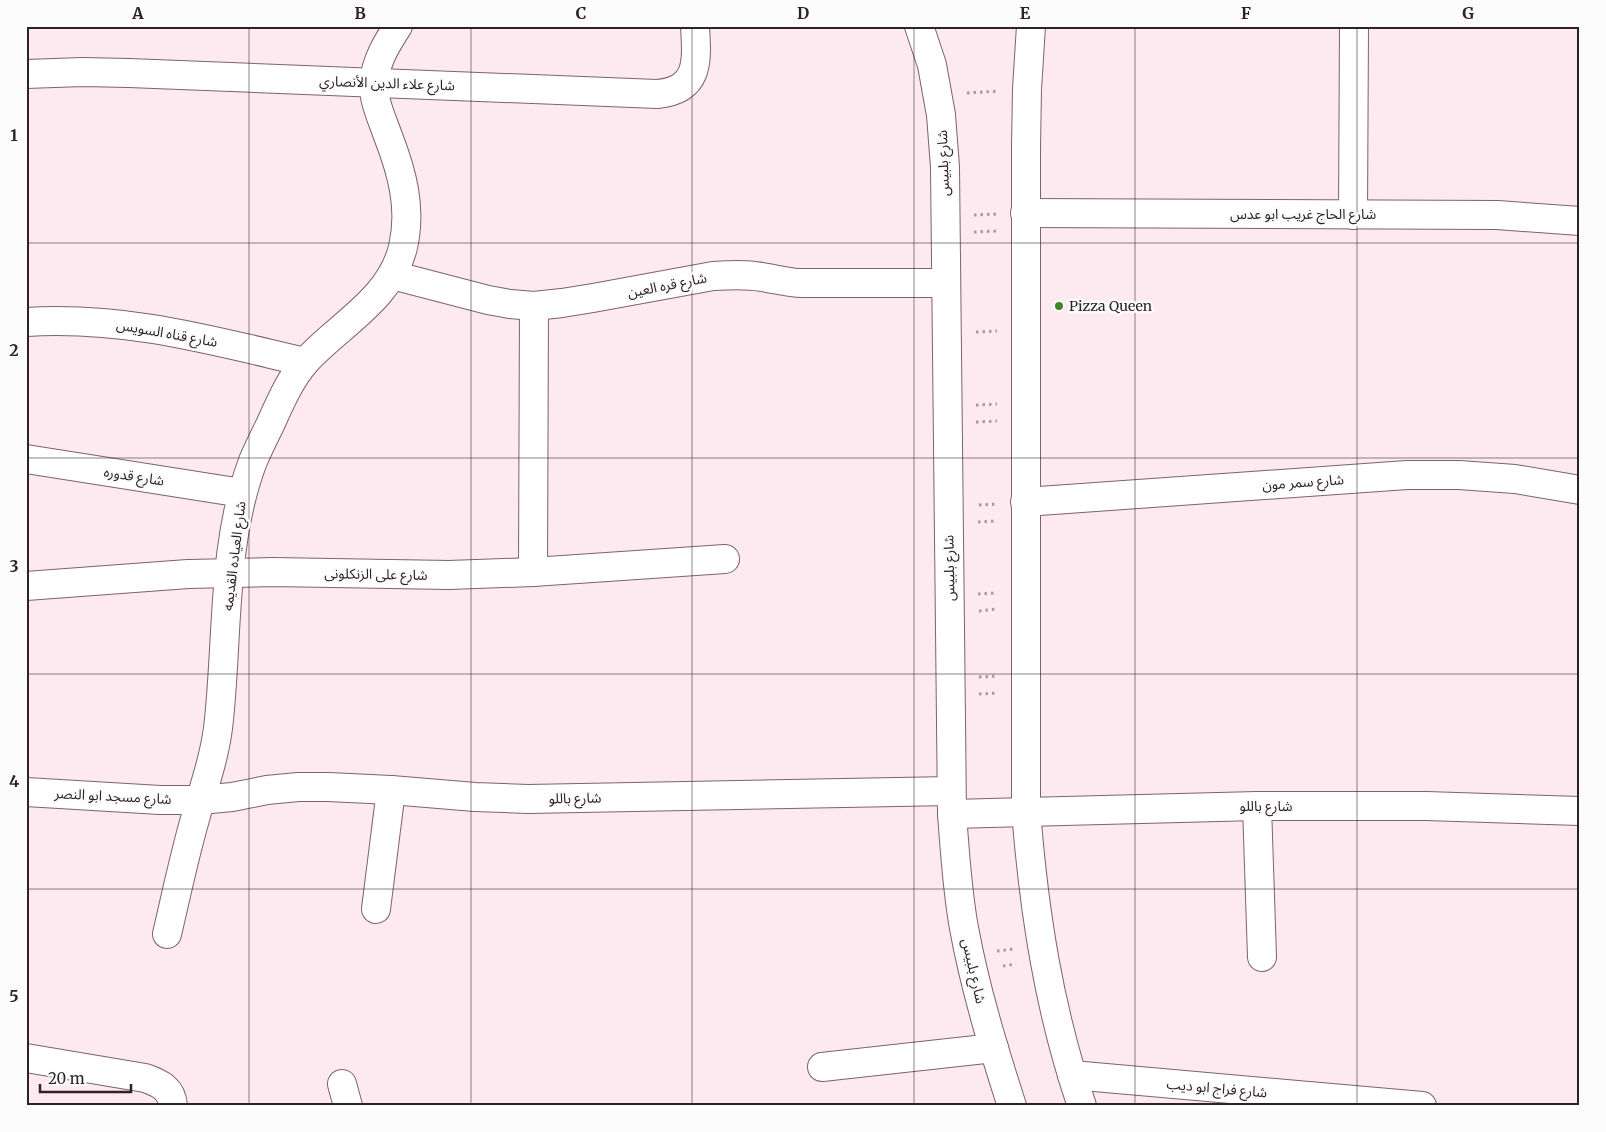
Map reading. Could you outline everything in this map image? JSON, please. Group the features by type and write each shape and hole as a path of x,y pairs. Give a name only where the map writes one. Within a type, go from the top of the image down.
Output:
{"street":[{"name":"شارع العياده القديمه","path":"167,934 189,839 215,747 219,720 230,573 242,493 254,459 285,392 305,362 377,297 392,275 403,249 408,220 406,196 401,173 375,96 374,82 377,66 383,51 398,26"},
{"name":"شارع علاء الدين الأنصاري","path":"26,74 83,72 657,94 679,89 688,82 696,61 695,26"},
{"name":"شارع بلبيس","path":"919,26 932,65 941,115 945,167 950,688 952,802 956,871 971,961 994,1048 1012,1106"},
{"path":"1031,26 1027,89 1025,221 1026,811 1031,878 1043,954 1054,1010 1082,1106"},
{"path":"1352,215 1354,26"},
{"name":"شارع الحاج غريب ابو عدس","path":"1025,221 1352,215 1497,216 1580,222"},
{"name":"شارع قره العين","path":"392,275 488,300 534,306 562,304 714,276 730,275 756,276 789,283 946,283"},
{"path":"534,306 534,572"},
{"name":"شارع قناه السويس","path":"26,322 82,321 151,328 305,362"},
{"name":"شارع قدوره","path":"26,459 242,493"},
{"name":"شارع سمر مون","path":"1025,511 1407,475 1459,475 1515,479 1580,490"},
{"name":"شارع على الزنكلونى","path":"26,586 188,574 273,572 449,575 534,572 725,558"},
{"name":"شارع باللو","path":"200,800 298,787 391,790 528,799 952,802 1026,811 1257,806 1426,806 1580,811"},
{"path":"376,909 391,790"},
{"name":"شارع مسجد ابو النصر","path":"26,792 160,800 200,800"},
{"path":"1257,806 1262,957"},
{"path":"822,1067 994,1048"},
{"path":"26,1058 160,1082 169,1091 173,1106"},
{"name":"شارع فراج ابو ديب","path":"1072,1075 1422,1106"}],"path":[{"path":"937,95 1027,89"},
{"path":"945,226 1025,221"},
{"path":"945,226 1025,221"},
{"path":"946,334 1025,329"},
{"path":"947,415 1025,410"},
{"path":"947,415 1025,410"},
{"path":"949,516 1025,511"},
{"path":"949,516 1025,511"},
{"path":"949,604 1025,599"},
{"path":"949,604 1025,599"},
{"path":"950,688 1025,683"},
{"path":"950,688 1025,683"},
{"path":"971,961 1043,954"},
{"path":"971,961 1043,954"}],"place":[{"name":"Pizza Queen","path":"1059,306"}]}
